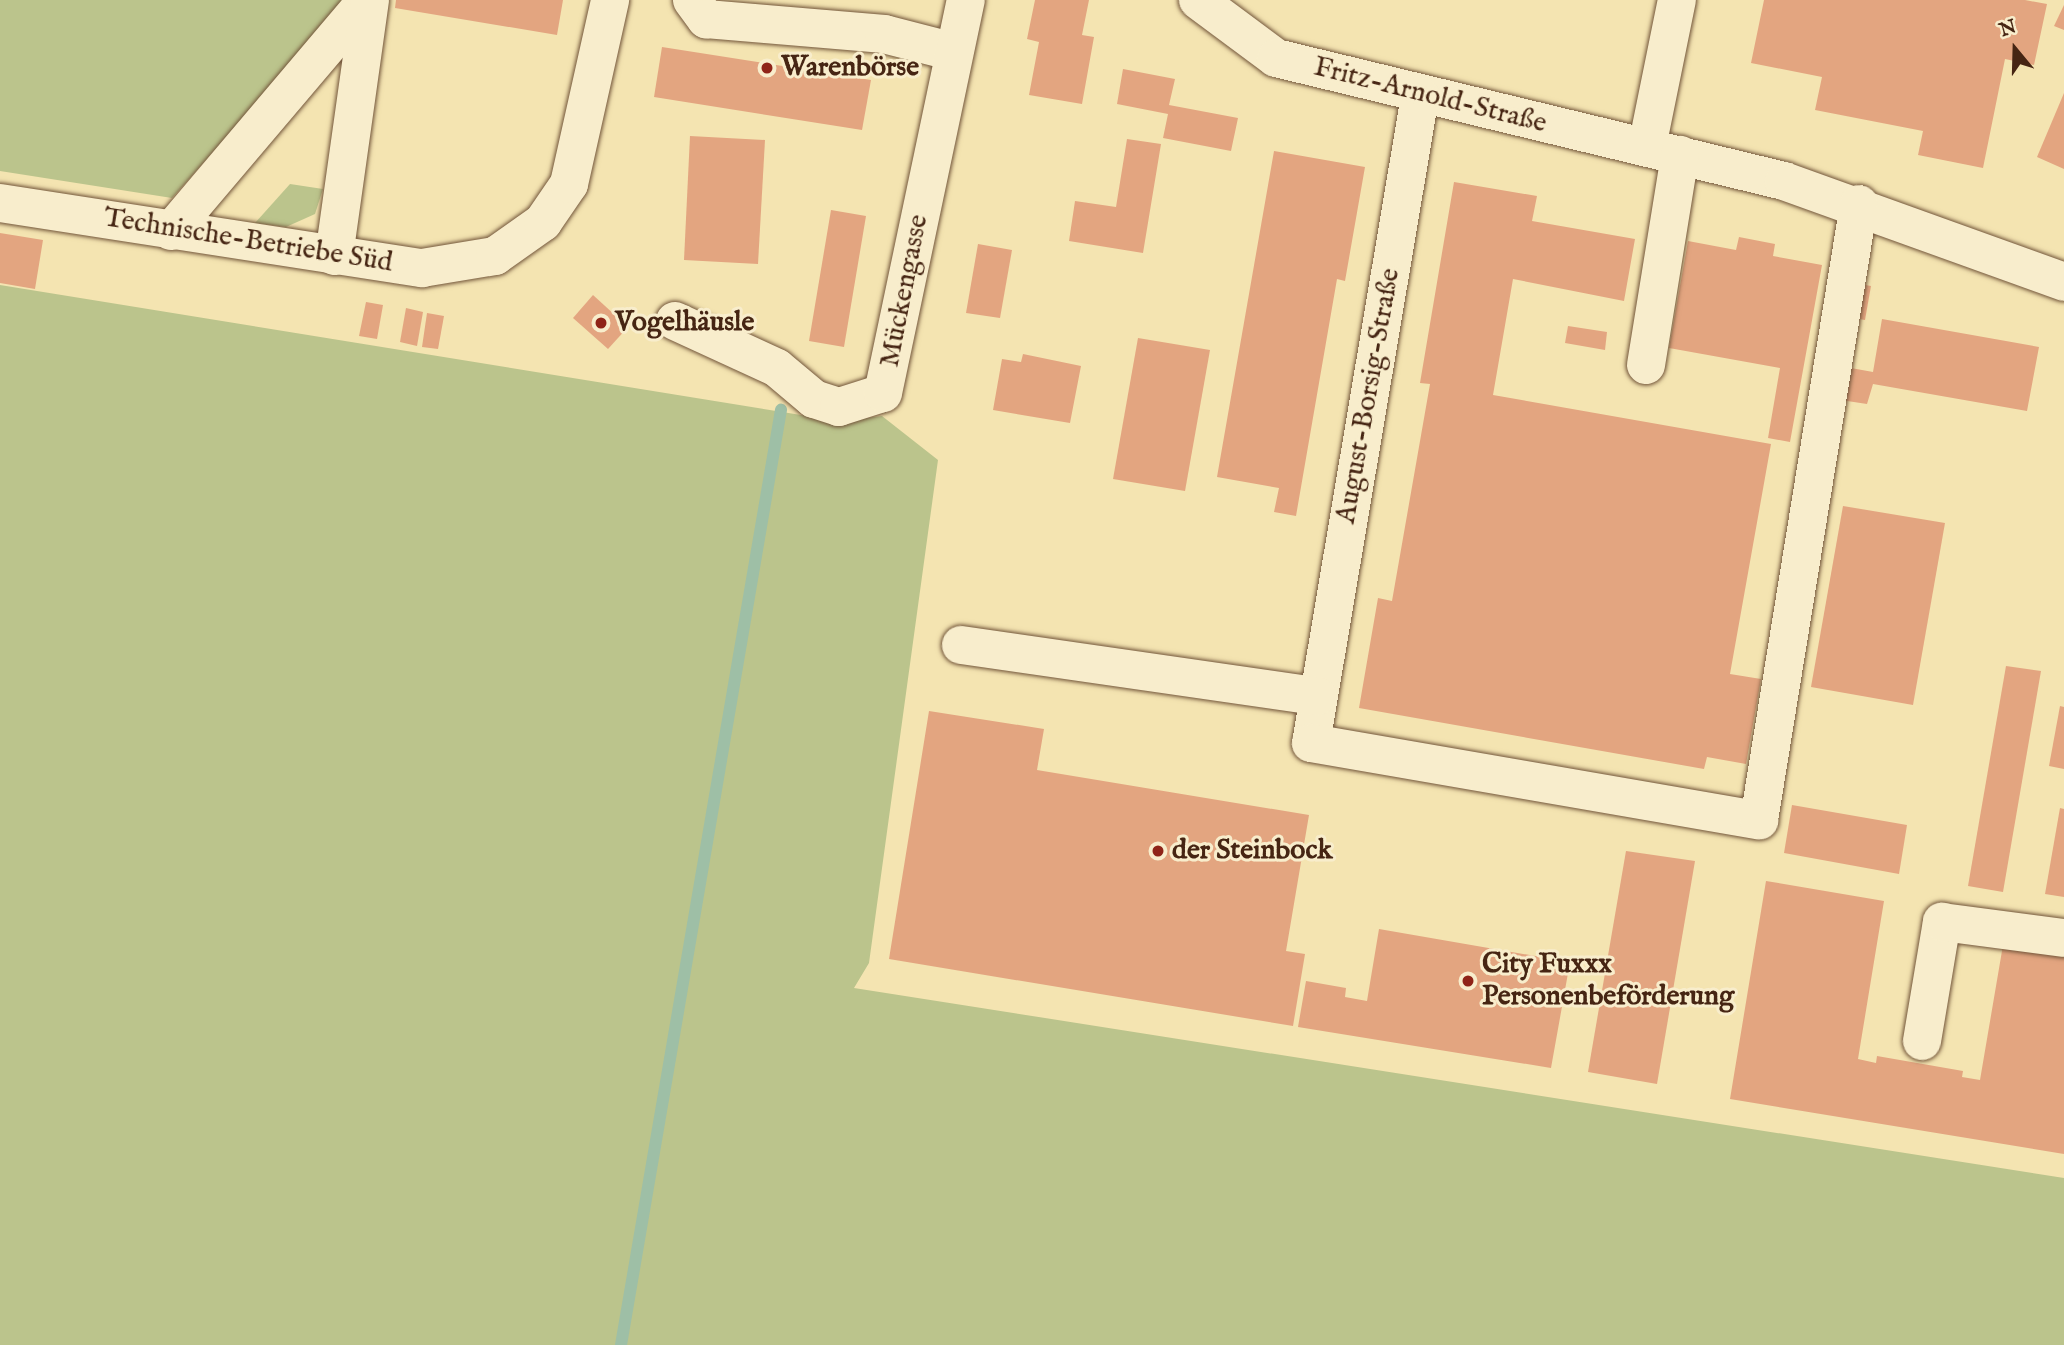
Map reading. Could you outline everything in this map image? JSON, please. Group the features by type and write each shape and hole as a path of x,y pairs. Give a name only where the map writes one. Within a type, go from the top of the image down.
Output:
{"street":[{"path":"171,231 368,0"},
{"path":"334,256 368,0"},
{"name":"Technische-Betriebe Süd","path":"0,203 422,268 495,256 543,222 569,184 610,0"},
{"path":"692,0 706,19 884,34 954,52"},
{"name":"Mückengasse","path":"675,321 777,368 814,399 839,407 884,393 966,0"},
{"name":"Fritz-Arnold-Straße","path":"1198,0 1276,58 1420,96 1663,151 1859,204 2064,282"},
{"path":"1646,365 1677,0"},
{"name":"August-Borsig-Straße","path":"1420,96 1311,743 1759,820 1859,204"},
{"path":"961,645 1317,696"},
{"path":"1922,1041 1942,922 2064,938"}],"green space":[{"path":"0,0 349,0 172,198 0,171"},
{"path":"290,184 323,189 315,214 286,227 255,223"},
{"path":"0,285 838,421 882,416 938,460 869,963 854,988 2064,1178 2064,1345 621,1345 753,574 617,1345 0,1345"}],"building":[{"path":"396,0 563,0 557,35 395,8"},
{"path":"1035,0 1089,0 1082,35 1094,37 1082,104 1029,95 1039,42 1027,39"},
{"path":"1764,0 2025,0 2047,4 2034,65 2005,59 1983,168 1918,155 1923,131 1815,110 1822,77 1751,63"},
{"path":"2064,5 2064,30 2054,26"},
{"path":"662,47 871,80 862,130 654,97"},
{"path":"1123,69 1175,79 1169,105 1238,118 1231,151 1163,138 1168,114 1117,104"},
{"path":"2064,93 2064,169 2037,157"},
{"path":"690,136 765,140 758,264 684,260"},
{"path":"1127,139 1161,144 1143,253 1069,241 1075,201 1116,207"},
{"path":"1274,151 1365,167 1345,281 1337,279 1296,516 1274,512 1279,488 1217,477"},
{"path":"1454,182 1537,196 1532,221 1635,239 1624,301 1513,279 1493,395 1771,444 1730,674 1761,679 1746,764 1707,757 1704,769 1359,708 1378,598 1392,601 1430,384 1420,383"},
{"path":"831,210 866,216 844,347 809,341"},
{"path":"0,233 43,240 35,289 0,283"},
{"path":"1739,237 1775,244 1773,256 1822,265 1790,442 1768,438 1780,368 1669,348 1688,241 1736,250"},
{"path":"978,244 1012,250 1000,318 966,313"},
{"path":"1854,283 1871,286 1865,320 1848,317"},
{"name":"Vogelhäusle","path":"593,295 628,327 608,349 573,318"},
{"path":"366,302 383,305 377,339 359,336"},
{"path":"406,308 423,312 417,346 400,342"},
{"path":"427,313 444,316 438,349 422,347"},
{"path":"1882,319 2039,347 2027,411 1873,384 1867,404 1834,399 1840,366 1873,372"},
{"path":"1568,326 1607,332 1605,350 1565,343"},
{"path":"1138,338 1210,350 1185,491 1113,479"},
{"path":"1023,354 1081,366 1070,423 993,410 1002,359 1021,362"},
{"path":"1843,506 1945,523 1913,705 1811,687"},
{"path":"2006,666 2041,671 2003,892 1968,886"},
{"path":"2060,706 2064,707 2064,769 2049,766"},
{"path":"929,711 1044,729 1037,770 1309,815 1286,951 1305,954 1293,1026 889,959"},
{"path":"1792,805 1907,825 1899,874 1784,853"},
{"path":"2060,808 2064,809 2064,897 2045,894"},
{"path":"1626,851 1695,861 1657,1084 1588,1072"},
{"path":"1766,881 1884,901 1858,1059 1876,1063 1877,1056 1963,1071 1962,1077 1980,1080 2003,945 2064,955 2064,1154 1730,1099"},
{"name":"City Fuxxx Personenbeförderung","path":"1379,929 1570,962 1551,1068 1298,1027 1306,981 1346,988 1345,997 1367,1001"}],"waterway":[{"path":"621,1345 781,410"}],"place":[{"name":"Warenbörse","path":"767,68"},
{"name":"Vogelhäusle","path":"601,323"},
{"name":"der Steinbock","path":"1158,851"},
{"name":"City Fuxxx Personenbeförderung","path":"1468,981"}]}
